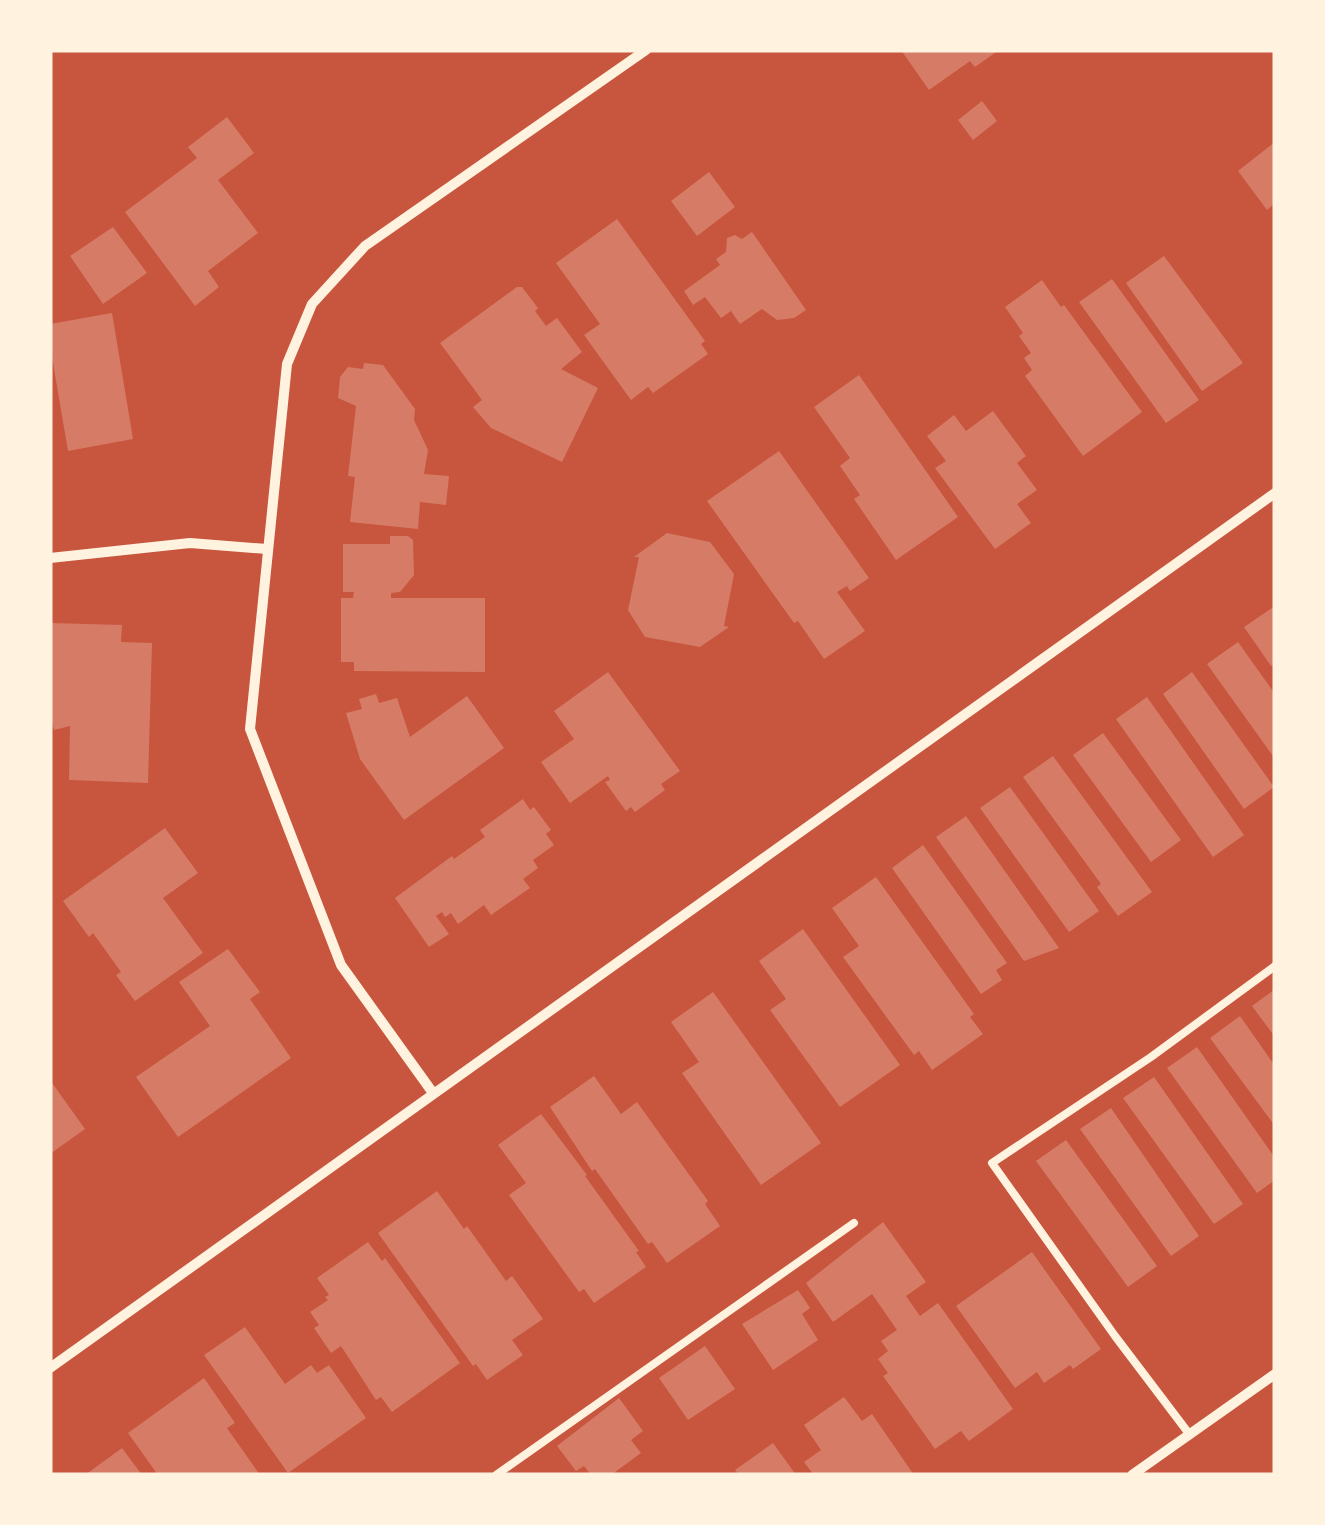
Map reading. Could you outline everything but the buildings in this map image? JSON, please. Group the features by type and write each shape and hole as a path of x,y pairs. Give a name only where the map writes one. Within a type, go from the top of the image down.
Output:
{"street":[{"path":"433,1094 341,964 250,730 287,364 312,304 365,246 646,50"},
{"path":"50,1368 1275,494"},
{"path":"50,558 190,543 267,549"},
{"path":"1132,1475 1275,1374"}],"lane":[{"path":"1190,1435 992,1163 1151,1057 1275,966"},
{"path":"496,1475 854,1224"}]}
